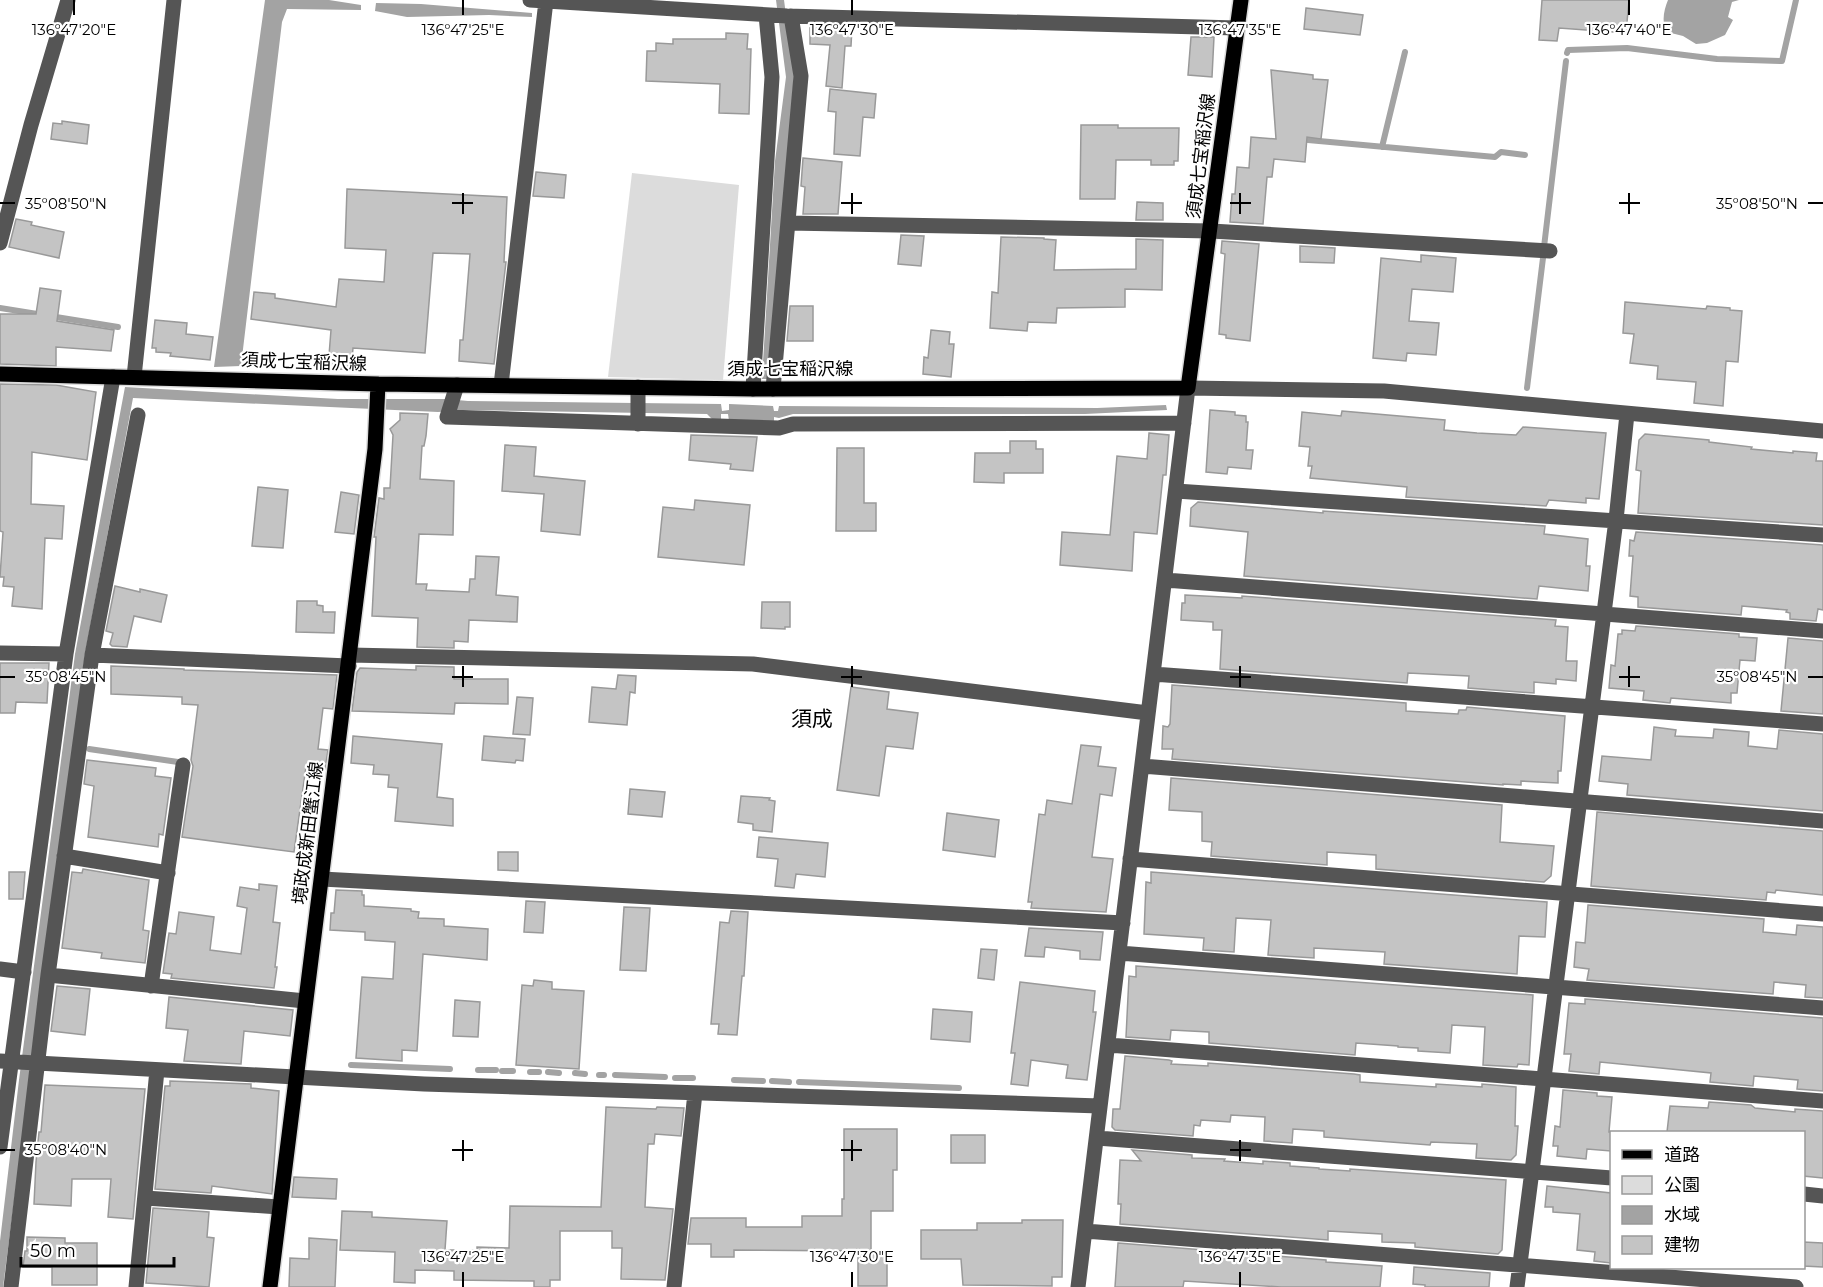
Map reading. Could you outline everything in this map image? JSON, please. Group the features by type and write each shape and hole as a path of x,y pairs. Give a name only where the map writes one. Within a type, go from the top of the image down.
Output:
{"main road":[{"name":"須成七宝稲沢線","path":"0,374 134,376 378,391 455,392 501,385 638,394 753,389 1188,388 1241,0"},
{"name":"境政成新田蟹江線","path":"270,1287 295,1076 350,660 375,449 378,391"}],"street":[{"path":"1,237 68,0"},
{"path":"134,376 174,0"},
{"path":"530,0 789,16 1237,27"},
{"path":"501,385 546,1"},
{"path":"753,389 772,77 769,15"},
{"path":"773,389 801,76 789,16"},
{"path":"788,223 1210,231 1550,251"},
{"path":"11,1287 24,972 66,654 113,376"},
{"path":"1078,1287 1188,388 1383,391 1823,431"},
{"path":"455,392 447,417 778,428 793,424 1184,423"},
{"path":"638,394 638,422"},
{"path":"1517,1287 1616,520 1627,414"},
{"path":"0,1147 20,1063 48,975 92,655 138,415"},
{"path":"1176,491 1823,535"},
{"path":"1165,580 1823,631"},
{"path":"0,653 66,654"},
{"path":"92,655 753,664 1148,713"},
{"path":"1153,674 1823,724"},
{"path":"151,986 183,765"},
{"path":"1142,766 1823,821"},
{"path":"64,856 168,873"},
{"path":"1130,860 1823,914"},
{"path":"322,879 1123,923"},
{"path":"1119,953 1823,1008"},
{"path":"0,969 24,972"},
{"path":"48,975 305,1001"},
{"path":"1108,1045 1823,1101"},
{"path":"20,1063 424,1084 1101,1106"},
{"path":"136,1287 157,1070"},
{"path":"674,1287 695,1093"},
{"path":"1097,1138 1610,1178"},
{"path":"1805,1194 1823,1196"},
{"path":"145,1198 279,1208"},
{"path":"1085,1231 1796,1287"}],"green space":[{"path":"632,173 739,185 723,380 608,377"}],"water":[{"path":"265,0 329,0 361,5 361,10 287,9 282,22 241,366 214,367"},
{"path":"776,0 784,0 794,75 771,379 762,379 775,161 786,77"},
{"path":"1668,0 1739,0 1732,2 1728,17 1733,20 1725,35 1707,43 1696,44 1683,36 1667,32 1664,16"},
{"path":"376,3 421,4 532,13 532,17 489,15 407,17 375,11"},
{"path":"125,387 338,399 721,404 722,411 729,410 729,404 773,406 774,411 778,411 779,406 1097,408 1166,405 1167,410 1085,414 793,414 774,417 774,423 729,421 728,414 721,414 721,420 713,420 707,414 469,410 438,412 133,398 85,654 3,1287 0,1287 0,1241 19,1080 75,654"}],"building":[{"path":"1542,0 1629,0 1626,33 1559,28 1557,41 1539,40"},
{"path":"1306,8 1363,15 1360,35 1304,29"},
{"path":"810,26 852,27 851,46 845,46 842,88 826,86 830,45 810,44"},
{"path":"726,33 748,34 747,49 751,49 749,114 719,113 720,84 646,81 647,51 656,51 656,43 673,44 673,39 726,39"},
{"path":"1191,37 1214,37 1212,77 1188,75"},
{"path":"1271,70 1313,75 1313,79 1328,80 1321,139 1307,137 1305,162 1274,159 1272,177 1267,177 1263,224 1230,222 1237,167 1249,168 1251,137 1276,139"},
{"path":"830,89 876,94 874,118 863,117 860,156 834,154 836,112 828,111"},
{"path":"62,121 89,125 87,144 51,139 53,123 62,124"},
{"path":"1081,125 1118,125 1118,128 1179,128 1178,161 1174,161 1174,165 1151,165 1151,160 1116,160 1115,199 1080,199"},
{"path":"803,158 842,162 838,214 803,214 805,187 801,186"},
{"path":"536,172 566,175 564,198 533,196"},
{"path":"347,189 507,197 504,262 506,262 494,364 459,361 460,340 463,340 470,254 433,253 425,353 353,348 351,370 328,368 331,330 251,319 254,292 275,294 275,298 336,307 339,279 384,282 386,250 345,248"},
{"path":"1137,202 1163,203 1163,220 1136,220"},
{"path":"16,219 32,222 31,225 64,232 59,258 9,247"},
{"path":"901,235 924,236 921,266 898,264"},
{"path":"1001,237 1056,240 1054,270 1136,269 1136,239 1163,240 1162,290 1125,289 1125,307 1057,308 1056,323 1028,322 1027,331 990,328 992,292 998,293"},
{"path":"1222,241 1259,244 1250,341 1226,338 1226,335 1219,334 1225,254 1221,253"},
{"path":"1300,246 1335,248 1334,263 1300,262"},
{"path":"1421,255 1456,258 1453,292 1412,289 1409,321 1439,323 1436,355 1407,353 1406,361 1373,358 1381,258 1421,262"},
{"path":"40,288 61,291 57,321 114,330 111,351 56,347 56,366 0,364 0,314 36,314"},
{"path":"1625,302 1706,309 1707,306 1742,311 1738,362 1726,361 1723,406 1694,403 1696,382 1657,379 1658,366 1630,363 1634,334 1623,333"},
{"path":"790,306 813,306 813,341 787,341"},
{"path":"155,320 187,323 186,334 213,337 210,360 170,356 171,353 156,352 156,348 152,348"},
{"path":"931,330 950,332 949,344 954,344 951,377 923,374 924,357 928,358"},
{"path":"0,384 56,385 96,392 87,460 32,452 31,504 64,506 62,539 45,538 42,609 12,606 14,587 3,586 4,577 0,577 3,532 0,531"},
{"path":"1210,410 1235,412 1235,415 1246,416 1246,422 1248,422 1246,450 1253,450 1251,469 1228,467 1227,474 1206,472"},
{"path":"1342,411 1445,420 1444,430 1477,433 1516,435 1523,427 1606,433 1599,499 1586,498 1586,503 1549,500 1546,506 1406,497 1407,487 1310,478 1312,466 1308,466 1310,447 1299,446 1302,412 1341,416"},
{"path":"400,413 428,414 426,436 424,446 422,446 420,479 454,481 453,535 419,534 416,584 427,584 426,590 469,592 470,579 475,579 476,556 499,557 496,595 518,597 517,622 469,620 468,642 454,641 454,648 417,647 418,618 372,616 376,537 374,537 379,498 384,499 384,488 390,488 393,435 390,429 400,420"},
{"path":"1149,433 1169,435 1166,475 1163,475 1157,534 1134,532 1132,571 1060,565 1062,532 1110,535 1117,456 1147,459"},
{"path":"1645,434 1709,440 1709,442 1752,447 1751,449 1817,453 1816,461 1823,461 1823,525 1638,513 1641,471 1636,470 1639,440"},
{"path":"691,435 757,437 753,471 730,469 731,464 689,460"},
{"path":"1010,441 1036,441 1036,449 1043,449 1043,473 1004,473 1004,483 974,482 975,453 1010,453"},
{"path":"505,445 536,447 534,476 585,481 580,535 541,531 544,494 502,491"},
{"path":"837,448 864,448 864,503 876,503 876,531 836,531"},
{"path":"258,487 288,490 283,548 252,546"},
{"path":"341,492 359,495 354,534 335,532"},
{"path":"695,500 750,505 744,565 658,557 663,507 694,510"},
{"path":"1198,502 1323,513 1323,511 1545,526 1544,534 1588,539 1586,566 1590,566 1588,591 1539,586 1537,599 1244,576 1248,532 1190,526 1191,508"},
{"path":"1636,532 1823,545 1823,610 1818,609 1816,621 1790,619 1790,613 1786,612 1787,610 1742,606 1741,615 1638,607 1638,597 1630,596 1633,556 1629,556 1630,540 1634,541"},
{"path":"115,586 167,595 161,622 134,616 127,647 112,646 110,644 113,633 106,631"},
{"path":"1185,595 1242,598 1242,596 1556,620 1555,626 1568,627 1566,661 1577,661 1576,681 1556,679 1556,684 1534,682 1534,693 1468,688 1469,676 1408,673 1407,683 1220,669 1222,630 1213,630 1213,622 1181,620"},
{"path":"297,601 317,601 317,605 323,606 323,612 335,612 334,633 296,632"},
{"path":"762,602 790,602 790,627 785,627 785,629 761,628"},
{"path":"1636,626 1739,634 1739,637 1757,638 1755,661 1740,660 1737,693 1731,693 1731,703 1671,698 1670,703 1643,700 1644,691 1609,688 1611,665 1615,666 1618,634 1622,634 1622,630 1635,631"},
{"path":"1788,638 1823,641 1823,714 1781,711"},
{"path":"0,663 49,663 47,703 16,702 15,713 0,713"},
{"path":"111,666 337,675 333,709 323,708 318,749 328,750 325,769 306,767 294,852 182,837 193,766 191,760 198,705 182,704 182,697 111,694"},
{"path":"416,666 454,667 454,679 508,679 508,704 455,703 454,714 352,711 357,672 360,668 416,670"},
{"path":"618,675 636,676 635,693 630,692 627,725 589,722 592,687 616,689"},
{"path":"1172,685 1406,703 1406,711 1458,714 1459,710 1466,710 1467,707 1565,716 1561,771 1558,771 1558,783 1521,781 1521,785 1503,785 1172,759 1173,749 1162,749 1163,726 1168,727 1170,724"},
{"path":"851,687 889,692 887,709 918,713 913,749 886,746 879,796 837,790"},
{"path":"517,697 533,698 530,735 513,734"},
{"path":"1654,727 1676,730 1675,736 1713,738 1714,729 1749,732 1748,746 1777,749 1779,730 1823,734 1823,811 1627,795 1628,784 1599,781 1602,756 1651,760"},
{"path":"353,736 442,744 437,797 453,799 453,826 395,821 398,788 388,787 389,775 373,774 374,765 351,763"},
{"path":"484,736 525,739 523,761 516,760 515,763 482,760"},
{"path":"1081,745 1101,747 1098,766 1116,768 1112,796 1100,794 1092,857 1113,859 1106,912 1031,908 1032,902 1028,902 1039,814 1045,815 1047,800 1072,804"},
{"path":"87,760 156,768 155,776 171,778 163,835 159,834 158,847 88,837 94,786 84,784"},
{"path":"1171,778 1502,805 1500,842 1554,846 1551,876 1544,882 1376,869 1376,855 1327,852 1327,865 1211,856 1212,842 1202,841 1202,812 1169,810"},
{"path":"630,789 665,792 662,817 628,814"},
{"path":"741,796 770,798 769,800 775,801 772,832 753,830 753,824 738,822"},
{"path":"1597,812 1823,831 1823,895 1776,890 1775,893 1767,892 1766,900 1591,886"},
{"path":"947,813 999,820 995,857 943,850"},
{"path":"759,837 828,843 825,877 796,874 794,888 775,886 778,859 757,857"},
{"path":"498,852 518,852 518,871 498,870"},
{"path":"83,869 149,880 143,930 149,931 145,963 101,958 102,953 62,948 72,872 82,873"},
{"path":"9,872 25,872 23,899 9,899"},
{"path":"1151,872 1547,902 1545,937 1519,936 1517,974 1384,964 1385,952 1314,948 1314,958 1268,955 1271,920 1236,918 1234,952 1203,950 1204,938 1144,934 1146,882 1151,883"},
{"path":"259,884 277,886 273,922 280,923 274,988 171,978 172,974 163,973 169,933 176,934 179,912 214,917 210,950 241,954 247,908 237,906 240,887 259,890"},
{"path":"336,890 362,891 364,906 411,909 411,911 419,912 418,918 444,919 444,926 488,929 487,960 423,954 417,1051 402,1050 402,1061 356,1058 362,977 393,979 395,942 365,940 365,932 330,930"},
{"path":"526,901 545,902 543,933 524,932"},
{"path":"1588,905 1764,919 1763,932 1796,935 1797,925 1823,927 1823,998 1805,997 1806,985 1774,982 1773,994 1587,980 1589,969 1574,967 1576,942 1585,943"},
{"path":"624,907 650,908 646,971 620,970"},
{"path":"731,911 748,912 737,1035 718,1034 719,1024 711,1024 720,922 729,923"},
{"path":"1029,928 1103,932 1100,960 1080,959 1080,951 1045,947 1044,957 1025,956"},
{"path":"981,949 997,950 994,980 978,978"},
{"path":"1136,966 1533,995 1529,1065 1518,1064 1517,1067 1483,1065 1485,1027 1452,1025 1450,1053 1356,1043 1355,1055 1209,1043 1209,1032 1171,1030 1170,1040 1126,1037 1129,976 1136,977"},
{"path":"534,980 552,982 552,989 584,991 579,1069 516,1065 522,985 533,986"},
{"path":"1020,982 1095,991 1093,1012 1096,1012 1087,1080 1066,1078 1068,1065 1031,1060 1028,1086 1011,1084 1015,1053 1011,1053"},
{"path":"57,986 90,989 85,1035 51,1031"},
{"path":"169,997 293,1010 290,1036 244,1031 241,1064 184,1061 188,1030 166,1028"},
{"path":"1585,999 1823,1018 1823,1091 1797,1089 1798,1080 1754,1076 1753,1086 1710,1082 1711,1073 1600,1062 1599,1074 1569,1071 1571,1054 1564,1054 1569,1003 1585,1004"},
{"path":"455,1000 480,1002 478,1037 453,1036"},
{"path":"933,1009 972,1012 970,1042 931,1039"},
{"path":"1125,1056 1169,1060 1172,1061 1171,1064 1208,1066 1208,1063 1354,1074 1360,1075 1360,1082 1436,1087 1436,1084 1482,1087 1482,1084 1516,1087 1515,1126 1518,1126 1516,1155 1511,1160 1476,1158 1477,1144 1431,1142 1430,1145 1324,1137 1324,1131 1293,1129 1292,1143 1264,1141 1265,1117 1231,1115 1230,1122 1201,1120 1200,1126 1194,1125 1193,1136 1115,1130 1112,1127 1113,1109 1120,1109"},
{"path":"170,1081 251,1084 251,1088 279,1091 272,1194 212,1186 211,1193 155,1189 165,1086 170,1086"},
{"path":"45,1085 145,1089 133,1219 108,1217 111,1179 72,1179 71,1206 34,1204 36,1162"},
{"path":"1563,1090 1597,1093 1597,1096 1612,1097 1610,1151 1587,1149 1586,1159 1557,1156 1558,1146 1553,1146 1555,1126 1560,1127"},
{"path":"1709,1102 1751,1105 1755,1108 1795,1112 1795,1109 1823,1111 1823,1178 1805,1176 1805,1131 1667,1131 1670,1106 1708,1108"},
{"path":"606,1107 684,1108 681,1136 655,1134 654,1144 648,1144 645,1207 673,1209 665,1280 621,1279 622,1248 612,1248 612,1231 560,1231 560,1280 550,1280 550,1287 534,1287 534,1281 454,1280 454,1271 415,1270 415,1283 394,1282 395,1252 340,1250 342,1211 372,1212 372,1217 447,1221 445,1250 477,1250 477,1247 509,1248 510,1206 601,1207"},
{"path":"844,1129 897,1129 897,1170 893,1170 893,1211 871,1211 871,1251 887,1251 887,1286 858,1286 858,1251 734,1250 734,1257 711,1257 711,1244 688,1244 691,1218 746,1218 746,1227 802,1227 802,1216 842,1216"},
{"path":"951,1135 985,1135 985,1163 951,1163"},
{"path":"1132,1150 1192,1155 1192,1158 1225,1159 1224,1161 1263,1164 1263,1161 1290,1163 1290,1166 1319,1169 1350,1171 1350,1169 1506,1180 1502,1250 1498,1254 1415,1247 1415,1243 1382,1242 1382,1234 1328,1231 1328,1240 1120,1224 1121,1204 1118,1204 1120,1160 1141,1161"},
{"path":"294,1177 337,1179 336,1199 292,1197"},
{"path":"1547,1186 1610,1193 1610,1263 1594,1261 1595,1252 1577,1250 1580,1214 1553,1212 1553,1207 1545,1207"},
{"path":"153,1208 209,1212 207,1237 214,1238 209,1287 146,1283"},
{"path":"1022,1220 1063,1220 1062,1277 1052,1277 1052,1286 963,1285 961,1259 921,1259 921,1230 977,1230 977,1223 1022,1223"},
{"path":"27,1237 65,1238 65,1243 97,1243 97,1285 52,1285 52,1267 23,1267 25,1251 27,1251"},
{"path":"309,1238 337,1240 335,1287 289,1287 290,1258 309,1259"},
{"path":"1805,1242 1823,1243 1823,1267 1805,1266"},
{"path":"1118,1243 1382,1266 1380,1287 1281,1287 1184,1281 1183,1287 1115,1287"},
{"path":"1414,1267 1490,1273 1489,1287 1425,1287 1425,1285 1413,1284"}],"waterway":[{"path":"1567,53 1568,50 1627,48 1717,59 1782,61 1796,0"},
{"path":"1382,147 1405,52"},
{"path":"1544,247 1566,61"},
{"path":"1308,140 1495,157 1501,152 1525,155"},
{"path":"1527,388 1543,258"},
{"path":"0,308 118,327"},
{"path":"89,749 178,762"},
{"path":"351,1065 450,1069"},
{"path":"478,1070 496,1070"},
{"path":"502,1071 513,1071"},
{"path":"530,1072 539,1072"},
{"path":"548,1072 559,1073"},
{"path":"575,1073 585,1074"},
{"path":"599,1075 604,1075"},
{"path":"615,1075 665,1077"},
{"path":"675,1078 693,1078"},
{"path":"734,1080 763,1081"},
{"path":"772,1081 789,1082"},
{"path":"799,1082 959,1088"}],"district":[{"name":"須成","path":"812,718"}]}
